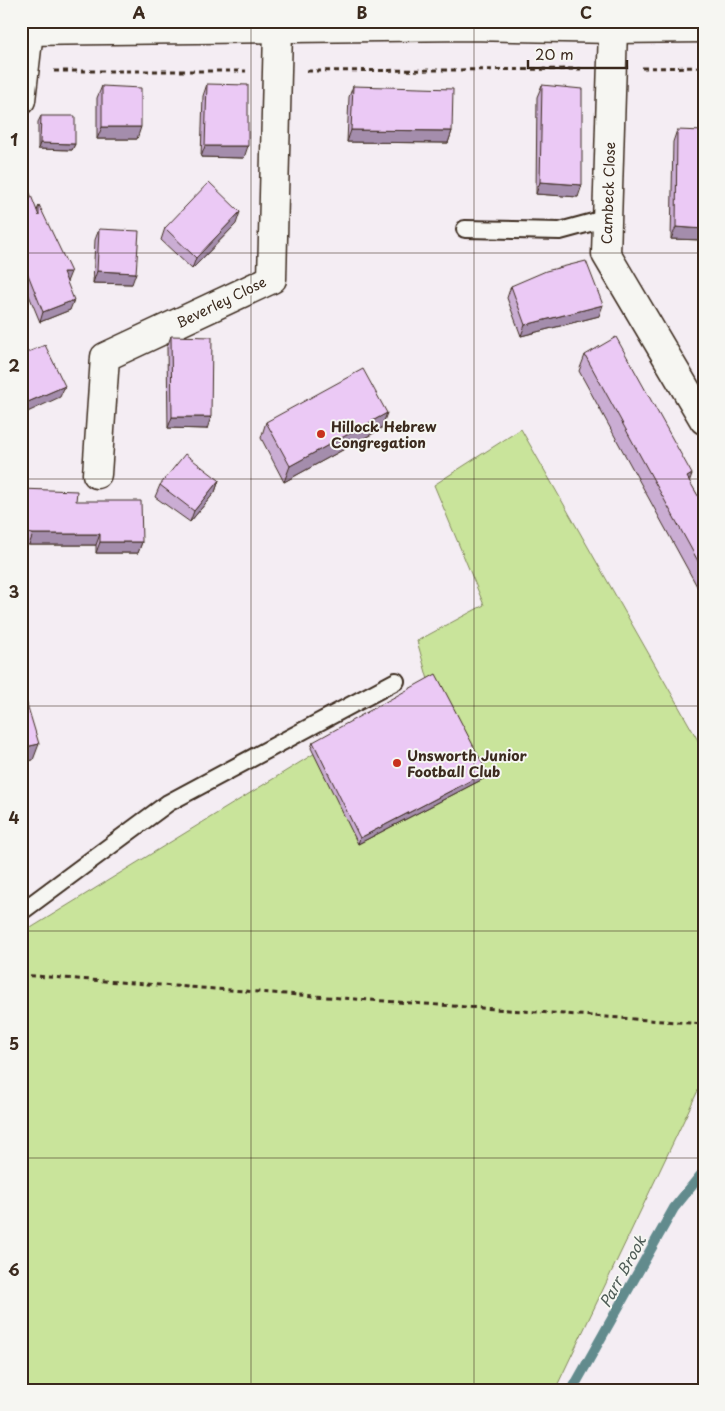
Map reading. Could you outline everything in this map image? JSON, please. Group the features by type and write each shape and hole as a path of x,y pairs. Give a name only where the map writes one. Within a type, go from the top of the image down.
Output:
{"street":[{"path":"21,100 25,31 278,30 470,24 613,30 704,28"},
{"name":"Beverley Close","path":"97,474 106,357 272,279 278,30"},
{"name":"Cambeck Close","path":"613,30 606,254 704,420"}],"lane":[{"path":"465,229 560,231 608,218"},
{"path":"21,912 168,803 396,681"}],"path":[{"path":"24,71 704,67"},
{"path":"21,974 704,1024"}],"green space":[{"path":"521,429 704,751 704,1078 555,1390 21,1390 21,934 429,683 417,641 484,605 434,485"}],"building":[{"path":"207,84 248,85 248,146 205,146"},
{"path":"542,85 582,89 582,185 540,182"},
{"path":"102,86 141,88 141,127 102,127"},
{"path":"353,86 453,89 452,131 351,130"},
{"path":"41,116 75,116 75,144 40,143"},
{"path":"677,130 704,131 704,229 676,227"},
{"path":"209,182 240,212 196,258 165,228"},
{"path":"30,193 39,216 39,205 71,272 63,272 74,300 43,312 21,257 21,196"},
{"path":"99,229 139,231 136,273 97,271"},
{"path":"586,261 603,305 525,325 511,286 546,271"},
{"path":"171,336 212,337 211,417 172,417"},
{"path":"616,337 692,474 687,477 704,506 704,572 585,355"},
{"path":"45,345 65,386 21,405 21,355"},
{"name":"Hillock Hebrew Congregation","path":"363,369 387,413 290,466 266,422"},
{"path":"185,454 219,480 194,511 160,485"},
{"path":"21,489 77,491 76,501 141,501 142,542 100,542 100,534 33,534 21,532"},
{"name":"Unsworth Junior Football Club","path":"436,674 487,772 360,838 313,742"},
{"path":"21,684 39,744 21,748"},
{"path":"704,1373 704,1390 696,1390"}],"waterway":[{"name":"Parr Brook","path":"572,1390 674,1208 704,1171"}],"place":[{"name":"Hillock Hebrew Congregation","path":"321,434"},
{"name":"Unsworth Junior Football Club","path":"397,763"}]}
